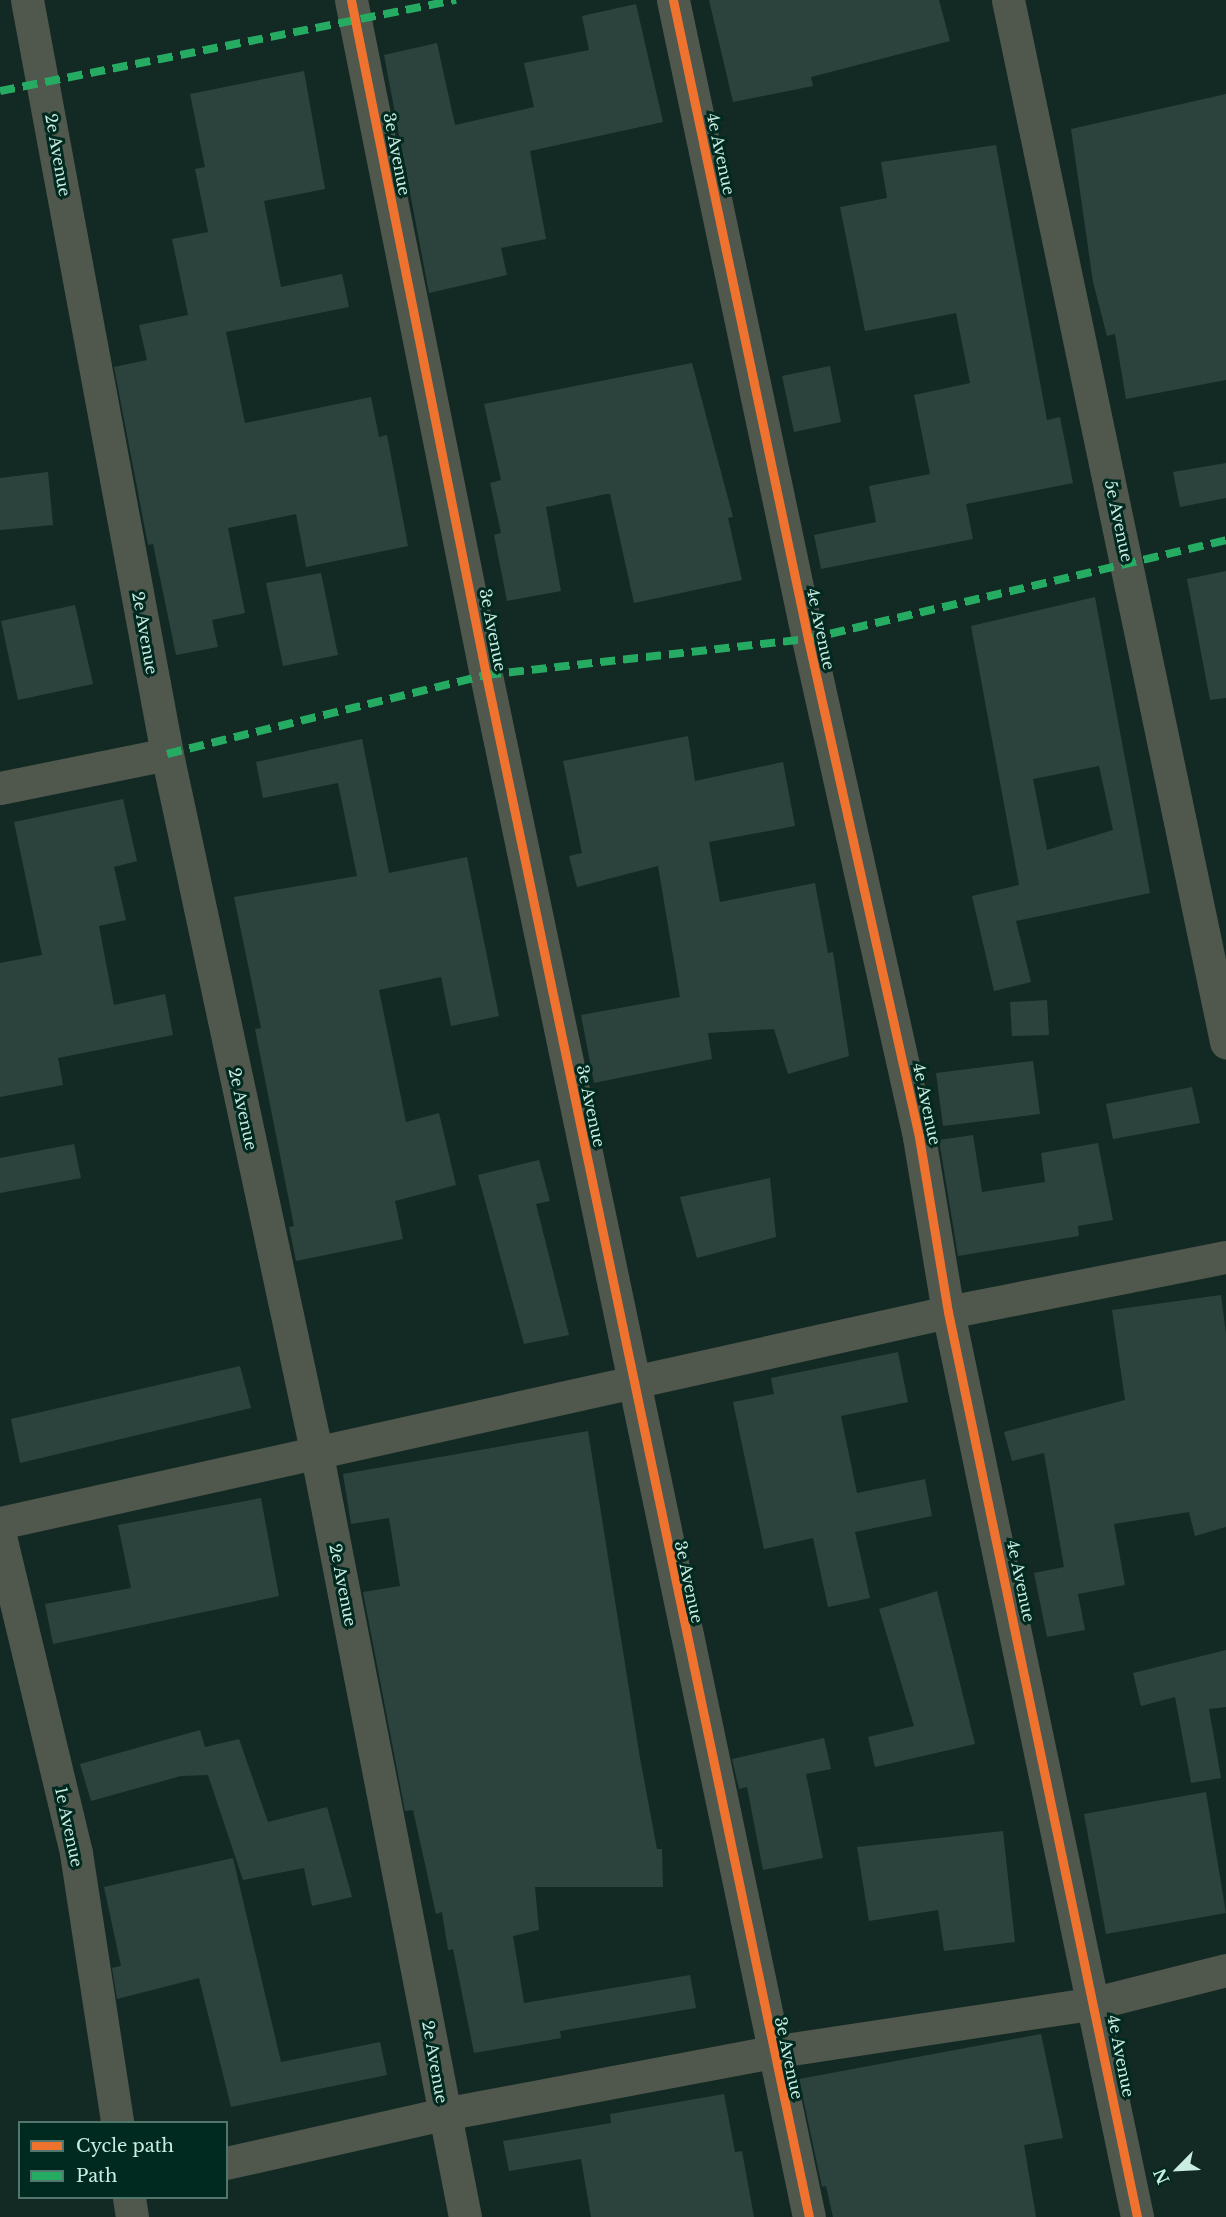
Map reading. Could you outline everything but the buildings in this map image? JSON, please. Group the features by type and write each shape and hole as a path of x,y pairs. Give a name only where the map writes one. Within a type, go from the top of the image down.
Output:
{"street":[{"name":"2e Avenue","path":"27,0 167,754 317,1455 465,2217"},
{"name":"3e Avenue","path":"351,0 633,1385 772,2052 809,2217"},
{"name":"4e Avenue","path":"673,0 808,639 920,1137 948,1312 1095,2003 1137,2217"},
{"name":"5e Avenue","path":"1008,0 1226,1042"},
{"path":"0,788 167,754"},
{"path":"0,1523 633,1385 948,1312 1226,1257"},
{"name":"1e Avenue","path":"0,1536 76,1853 117,2121"},
{"path":"228,2163 444,2114 772,2052 1095,2003 1226,1971"},
{"path":"129,2199 132,2217"}],"marked path":[{"path":"0,91 456,0"},
{"path":"167,754 486,675 808,639 1226,540"}],"cycle path":[{"path":"351,0 486,675 809,2217"},
{"path":"673,0 808,639 919,1137 948,1312 1137,2217"}]}
